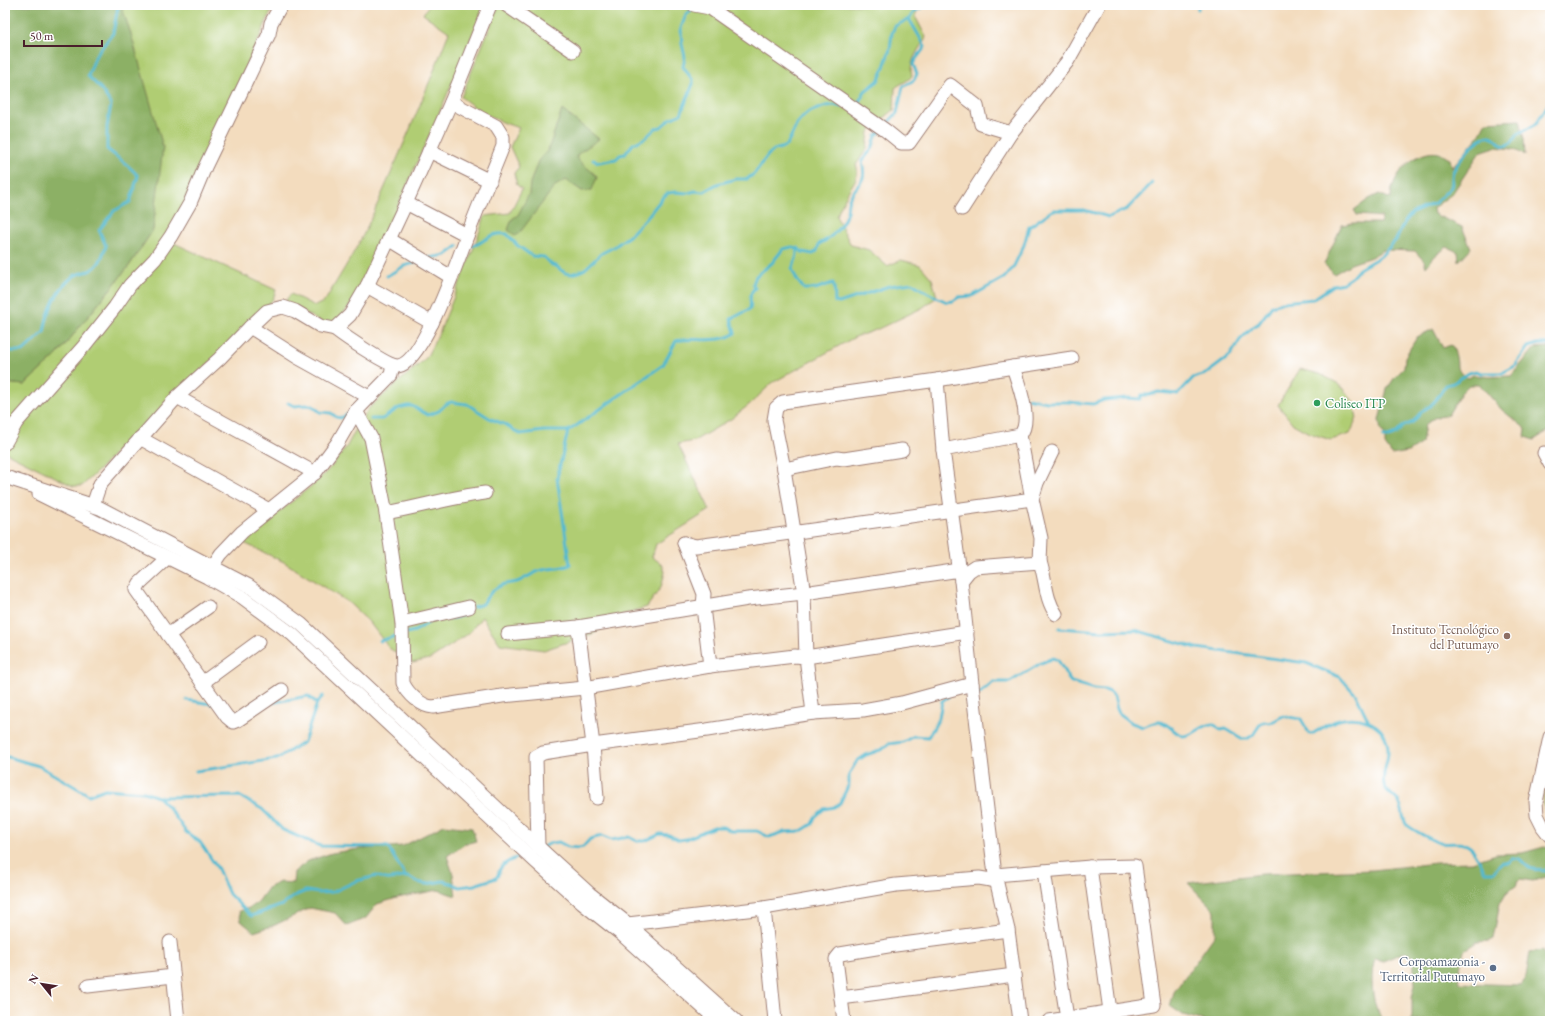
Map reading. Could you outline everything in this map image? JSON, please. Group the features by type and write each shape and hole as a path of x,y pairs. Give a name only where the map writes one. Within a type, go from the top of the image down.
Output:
{"street":[{"path":"5,443 20,419 84,346 115,307 130,285 155,259 171,236 190,203 205,167 269,34 274,17 281,5"},
{"path":"335,329 350,315 367,286 451,102 490,5"},
{"path":"506,5 573,51"},
{"path":"694,5 710,8 886,130 901,142 909,142 950,85 977,106 981,124 1011,133"},
{"path":"962,209 1011,133 1067,62 1099,5"},
{"path":"93,505 100,484 140,438 177,397 219,359 267,311 283,307 294,311 320,326 335,329 343,336 393,366 399,366 411,358 432,323 490,182 503,146 503,137 496,126 451,102"},
{"path":"429,151 490,182"},
{"path":"406,203 467,235"},
{"path":"389,239 451,277"},
{"path":"367,286 432,323"},
{"path":"250,327 297,357 369,397"},
{"path":"813,713 806,657 804,593 784,469 774,420 776,408 782,402 936,380 1072,358"},
{"path":"213,566 221,554 242,532 315,472 338,442 356,411 391,375 393,366"},
{"path":"943,450 1020,435 1025,428 1025,413 1020,386 1013,367"},
{"path":"936,380 943,450 961,576 973,693 996,878 1008,930 1020,1021"},
{"path":"177,397 315,472"},
{"path":"356,411 371,438 386,513 402,623 403,682 414,697 427,707 502,696 585,688 710,666 795,656 806,657 967,632"},
{"path":"1020,435 1041,538 1040,562 1048,599 1056,614"},
{"path":"140,438 269,510"},
{"path":"784,469 837,458 844,459 902,450"},
{"path":"1032,499 1037,483 1052,452"},
{"path":"5,477 93,505 249,586 301,624 538,847 590,894 628,924 736,1021"},
{"path":"5,477 242,597 292,634 532,858 582,903 620,933 718,1021"},
{"path":"386,513 431,504 459,496 486,493"},
{"path":"710,666 703,607 704,594 684,543 696,546 1032,499"},
{"path":"167,558 140,583 136,590 227,717 233,722 282,690"},
{"path":"508,634 578,627 748,599 961,576 975,567 1040,562"},
{"path":"168,635 208,607"},
{"path":"402,623 469,607"},
{"path":"578,627 593,745 597,798"},
{"path":"202,683 258,642"},
{"path":"538,847 536,757 543,753 707,730 813,713 863,710 973,693"},
{"path":"1549,836 1538,815 1536,802 1550,737"},
{"path":"628,924 764,908 896,885 996,878 1044,871 1090,867 1135,866 1154,1005 1049,1021"},
{"path":"1090,867 1110,1011"},
{"path":"1044,871 1067,1018"},
{"path":"764,908 775,1021"},
{"path":"844,1021 836,959 840,954 1008,930"},
{"path":"170,942 178,1021"},
{"path":"841,998 1014,975"},
{"path":"88,986 173,976"}],"green space":[{"path":"5,5 121,5 131,34 163,147 153,230 129,266 56,356 24,385 5,383"},
{"path":"120,5 274,5 235,93 174,243 276,290 273,299 267,306 162,409 123,444 98,471 82,486 73,486 5,452 5,383 24,385 56,356 129,266 153,230"},
{"path":"429,5 485,5 444,102 358,295 335,324 327,326 285,301 291,294 315,306 325,301 363,235 410,129 449,32 423,14"},
{"path":"499,5 917,5 916,18 926,37 913,60 911,71 912,76 895,88 894,110 874,126 869,132 867,148 856,165 857,174 855,181 836,216 851,245 869,250 887,266 901,260 920,265 932,279 937,297 922,308 876,330 855,337 772,383 750,404 731,419 694,441 678,444 710,510 656,544 652,557 662,564 665,572 661,587 647,607 618,616 595,633 544,650 500,644 482,617 468,634 430,659 412,663 389,648 369,622 349,603 284,562 244,543 263,525 315,483 332,466 347,446 369,408 426,358 440,331 473,250 485,216 510,213 522,189 517,185 514,173 519,167 510,147 519,128 489,116 461,97"},
{"path":"562,110 599,139 579,153 576,157 597,177 592,190 582,191 566,180 555,186 516,236 508,230 512,219 518,215 529,194 530,183 538,161 548,150"},
{"path":"1520,120 1524,139 1525,155 1513,149 1495,147 1480,152 1452,194 1433,208 1434,214 1462,227 1471,248 1459,261 1458,252 1447,247 1435,256 1426,267 1424,261 1415,251 1383,250 1371,257 1351,264 1334,274 1324,264 1342,225 1353,223 1380,223 1382,217 1357,215 1354,210 1379,194 1391,199 1394,182 1399,173 1413,160 1422,155 1439,153 1450,159 1452,167 1478,137 1486,122"},
{"path":"1433,329 1443,348 1451,345 1456,356 1457,368 1467,378 1474,375 1489,377 1511,376 1535,348 1550,347 1550,430 1534,440 1525,437 1526,429 1502,410 1480,385 1469,385 1461,393 1448,415 1434,418 1425,425 1422,443 1408,452 1392,455 1385,445 1385,434 1381,431 1379,420 1387,389 1395,377 1404,368 1405,357 1417,337"},
{"name":"Coliseo ITP","path":"1300,369 1320,374 1339,384 1353,401 1357,418 1350,434 1331,440 1309,433 1293,424 1278,405"},
{"path":"1550,773 1550,826 1545,813 1544,793"},
{"path":"444,825 472,828 476,841 465,844 447,856 453,874 456,896 438,890 397,898 377,904 366,918 347,926 335,913 310,908 275,925 254,932 241,921 239,911 249,908 258,902 269,887 280,882 293,883 294,872 308,861 332,853 359,849 403,846"},
{"path":"1544,847 1550,848 1550,876 1532,881 1521,879 1517,881 1517,885 1506,893 1500,903 1493,939 1489,941 1477,942 1464,950 1459,974 1460,983 1520,985 1526,977 1530,952 1542,950 1550,963 1550,1021 1410,1021 1412,1017 1412,998 1415,985 1413,957 1405,952 1383,961 1375,958 1372,976 1372,989 1377,1011 1384,1021 1205,1021 1183,1015 1170,1006 1174,992 1215,935 1215,911 1188,883 1262,874 1373,870 1436,863 1472,862 1496,854 1522,853"}],"waterway":[{"path":"5,351 23,351 44,332 50,309 63,287 76,275 96,267 100,261 106,246 99,230 114,211 130,202 138,176 107,149 107,127 111,104 101,89 88,76 96,55 113,33 118,7 115,5"},
{"path":"885,126 897,113 903,87 914,80 917,74 913,64 925,46 909,19 914,12 921,8 922,5"},
{"path":"593,160 599,162 616,159 620,155 625,154 633,144 645,138 656,128 661,127 670,119 681,114 693,84 693,80 683,67 685,57 681,28 686,15 691,11 692,7"},
{"path":"857,105 865,91 878,81 882,73 890,49 892,33 895,26 909,19"},
{"path":"1027,398 1047,402 1093,404 1104,400 1127,398 1140,399 1142,395 1149,395 1158,392 1178,394 1193,378 1206,374 1230,356 1240,340 1259,323 1272,306 1283,302 1313,299 1334,285 1343,283 1352,277 1359,269 1381,256 1396,240 1404,223 1412,213 1435,203 1451,187 1452,174 1455,167 1474,144 1479,140 1490,136 1504,146 1511,143 1518,134 1536,124 1550,101"},
{"path":"467,246 473,246 494,235 507,234 517,245 532,256 544,257 552,265 556,266 565,273 571,274 578,272 585,269 602,253 614,247 629,236 668,193 688,193 695,191 703,192 717,184 736,179 747,179 754,174 768,155 774,150 787,145 797,124 809,112 826,106 834,105 842,107"},
{"path":"371,419 382,419 399,408 407,406 412,406 428,415 439,411 446,404 451,402 467,404 491,419 504,424 520,434 544,431 568,431 663,365 676,341 723,338 735,333 731,319 750,309 750,295 755,288 753,284 756,276 772,263 783,249 792,247 798,248 802,252 813,254 817,251 819,244 833,235 840,227 847,212 849,199 862,181 864,174 862,161 872,149 876,136 880,132"},
{"path":"798,248 792,269 797,280 804,289 815,289 833,283 835,290 835,302 839,303 889,286 912,283 947,302 953,301 959,297 972,296 1004,278 1013,268 1024,245 1029,227 1053,210 1084,210 1109,217 1127,209 1152,183"},
{"path":"429,258 446,255 458,246"},
{"path":"387,276 404,266 418,262"},
{"path":"1383,437 1389,437 1396,434 1402,427 1413,422 1422,411 1435,401 1446,385 1476,371 1481,373 1502,373 1515,366 1528,347 1538,344 1550,344"},
{"path":"288,403 294,406 313,406 320,412 331,413 336,417 341,418 348,414"},
{"path":"473,607 483,604 492,592 501,585 517,582 539,571 570,565 557,478 568,431"},
{"path":"448,618 455,618 464,614"},
{"path":"406,633 415,631 428,623"},
{"path":"1059,628 1102,631 1135,630 1197,648 1306,663 1340,677 1356,695 1368,720"},
{"path":"380,641 399,635"},
{"path":"976,696 993,682 1010,682 1041,663 1053,658 1058,660 1071,682 1110,692 1114,696 1119,713 1132,723 1143,727 1161,722 1182,736 1186,736 1210,724 1214,724 1220,730 1226,729 1243,739 1247,739 1253,735 1261,723 1270,723 1283,716 1301,719 1309,733 1312,734 1330,723 1342,719 1360,719 1376,726 1386,739 1388,754 1383,780 1384,785 1386,790 1400,803 1406,824 1422,835 1440,843 1460,843 1467,845 1475,853 1485,872 1493,872 1503,862 1508,863 1512,859 1518,858 1528,867 1534,869 1546,870 1550,863"},
{"path":"271,703 308,696 317,703 323,696"},
{"path":"543,847 551,843 559,842 568,847 578,848 583,847 590,839 602,836 611,840 629,837 637,841 645,841 660,834 669,835 679,840 686,839 714,827 723,827 731,831 757,831 769,837 784,832 801,831 812,824 815,817 824,809 834,807 840,803 849,784 849,774 857,761 866,755 883,749 888,744 903,742 914,736 928,737 939,718 942,701 948,697"},
{"path":"187,700 212,704"},
{"path":"196,771 277,759 304,742 317,703"},
{"path":"228,710 240,713"},
{"path":"5,757 39,766 89,795 105,789 144,792 158,797 169,808 186,832 200,842 218,869 229,894 251,916 282,905 296,895 306,891 319,893 333,892 356,881 377,876 386,879 409,877 417,882 426,884 443,881 459,887 474,885 496,878 500,869 504,865 523,856"},
{"path":"158,797 239,796 262,809 283,830 320,846 388,847 405,876"}],"place":[{"name":"Coliseo ITP","path":"1317,403"},
{"name":"Instituto Tecnológico del Putumayo","path":"1507,636"},
{"name":"Corpoamazonia - Territorial Putumayo","path":"1493,968"}]}
